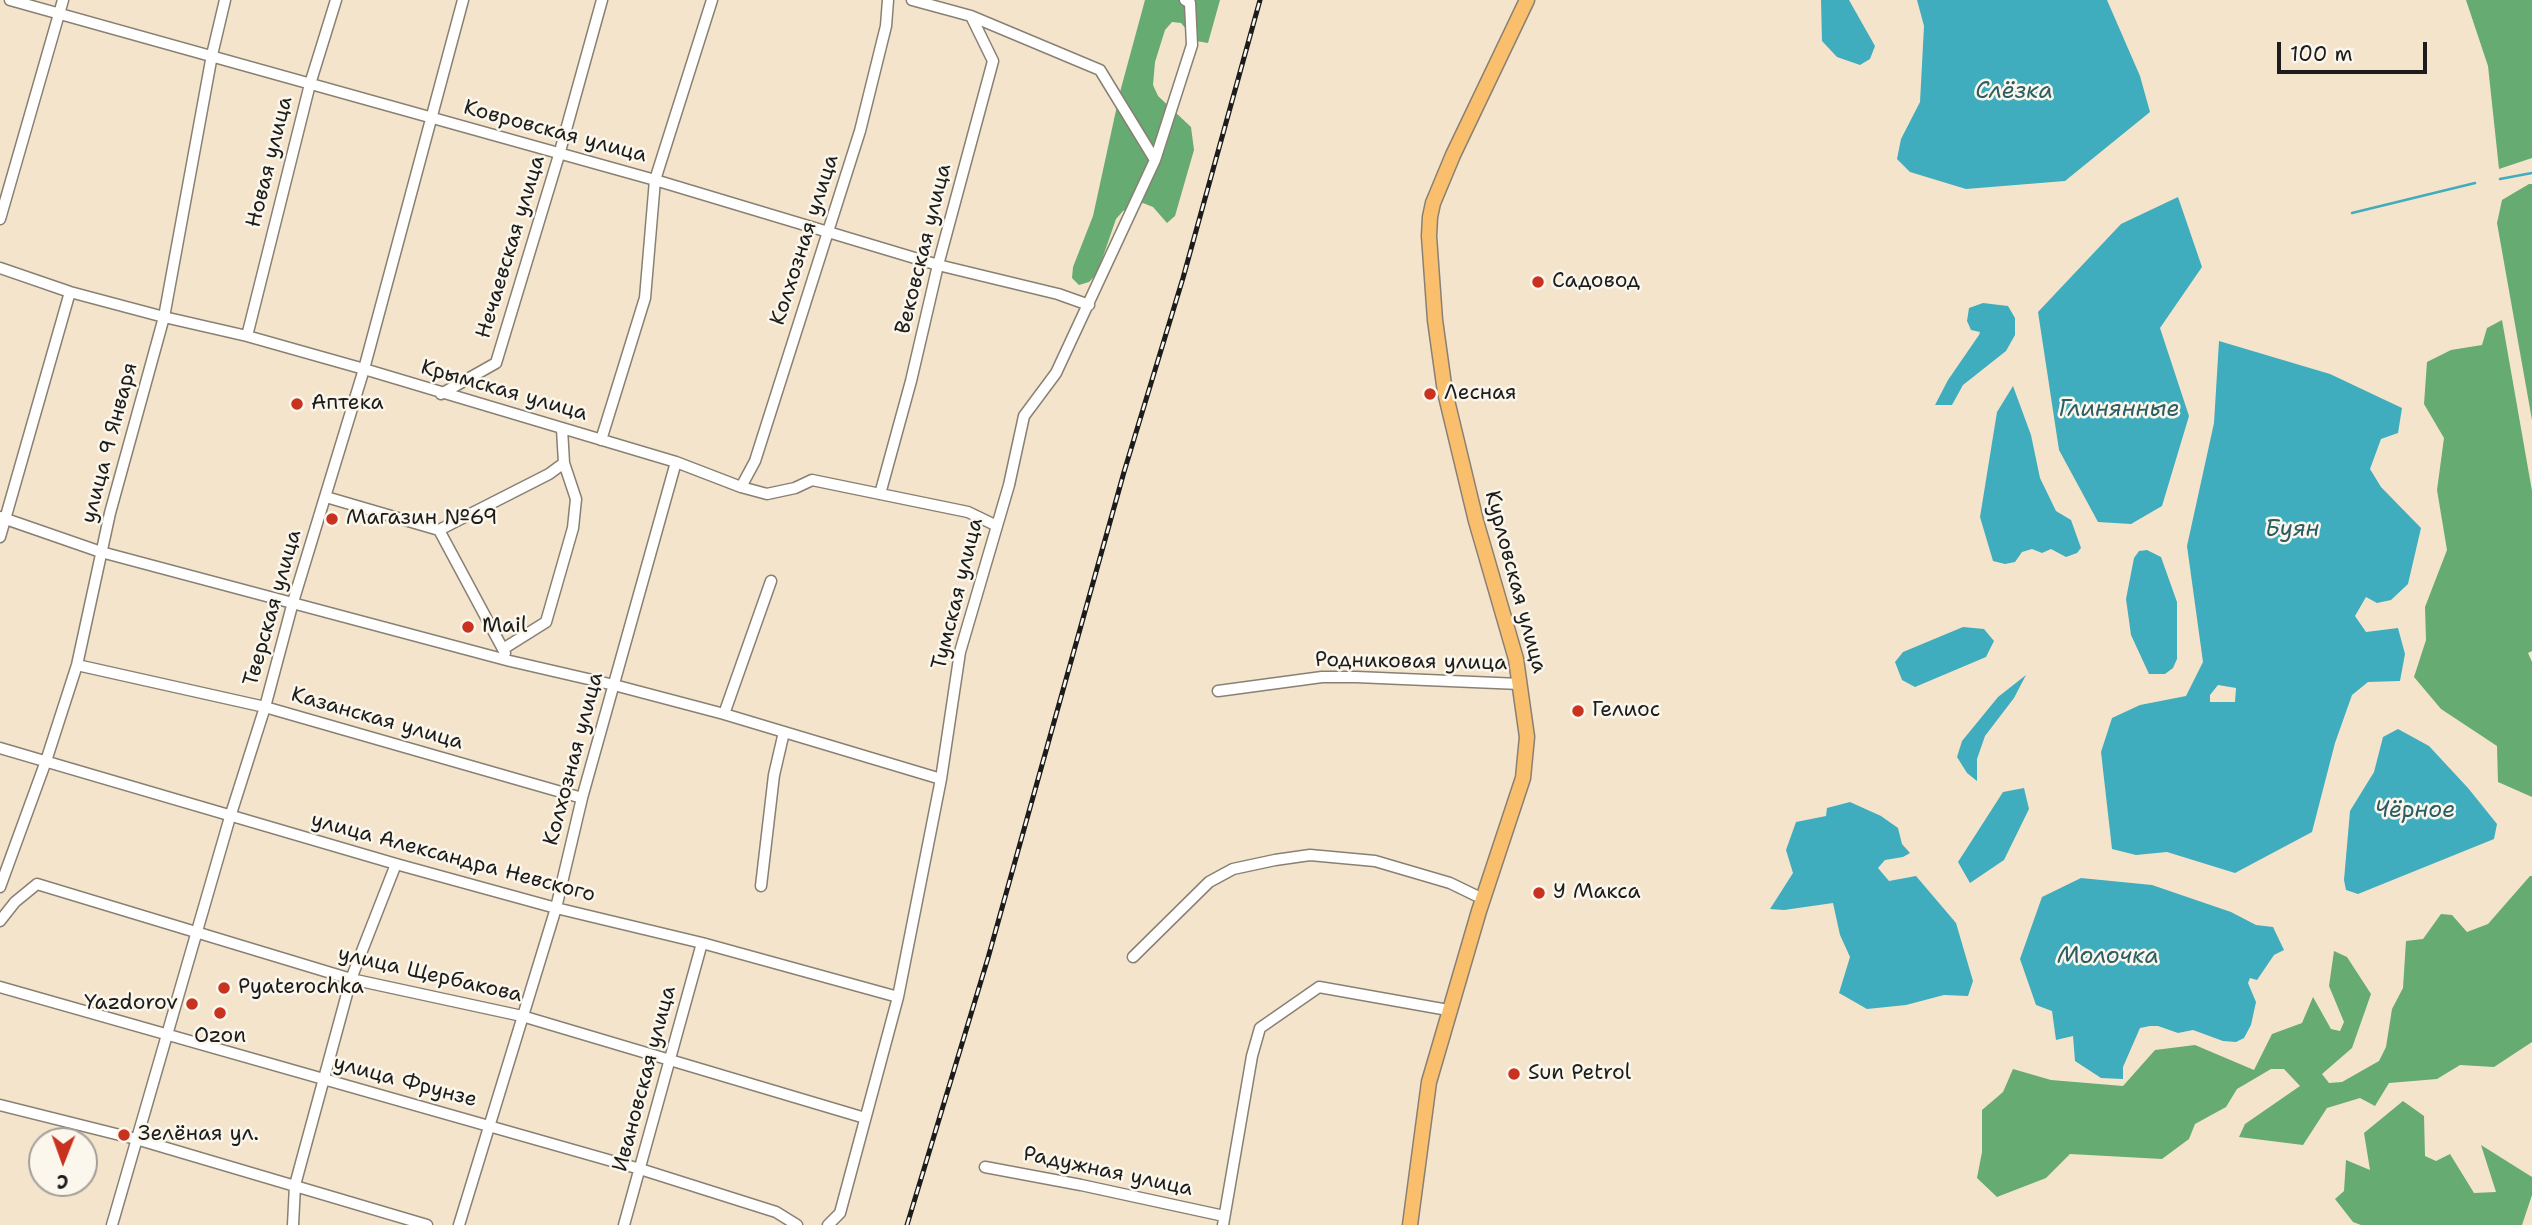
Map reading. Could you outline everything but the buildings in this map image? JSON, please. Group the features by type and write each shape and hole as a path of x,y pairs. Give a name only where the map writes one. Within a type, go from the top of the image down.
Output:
{"main road":[{"name":"Курловская улица","path":"1410,1225 1425,1098 1448,1010 1523,778 1527,737 1516,659 1476,521 1445,392 1435,320 1429,236 1433,203 1527,0"}],"street":[{"name":"Ковровская улица","path":"10,0 655,180 938,265 1058,294 1089,305"},
{"path":"0,219 63,0"},
{"name":"улица 9 Января","path":"0,887 46,761 77,665 110,513 164,317 212,55 225,0"},
{"name":"Новая улица","path":"247,335 310,84 336,0"},
{"name":"Тверская улица","path":"112,1225 230,817 265,707 293,602 364,369 463,0"},
{"name":"Нечаевская улица","path":"441,394 496,363 559,155 602,0"},
{"path":"601,440 645,298 655,180 712,0"},
{"name":"Колхозная улица","path":"741,487 755,461 860,131 886,26 888,0"},
{"path":"912,0 971,16 1100,70 1155,160"},
{"name":"Тумская улица","path":"828,1225 840,1213 898,997 941,779 960,652 995,525 1009,485 1024,416 1056,373 1155,160 1192,45 1191,3 1185,0"},
{"name":"Вековская улица","path":"880,494 993,61 971,16"},
{"name":"Крымская улица","path":"0,268 71,292 164,317 247,335 364,369 676,462 767,494 795,488 812,480 968,512 995,525"},
{"path":"0,537 3,518 71,292"},
{"path":"503,649 546,622 573,528 576,499 564,463 562,429"},
{"name":"Колхозная улица","path":"459,1225 556,908 582,798 676,462"},
{"path":"327,497 439,530 549,474 564,463"},
{"path":"3,518 101,552 510,662 614,685 724,714 941,779"},
{"path":"439,530 510,662"},
{"path":"724,714 771,581"},
{"name":"Казанская улица","path":"77,665 265,707 582,798"},
{"name":"Родниковая улица","path":"1218,691 1322,677 1520,684"},
{"path":"761,886 774,775 784,732"},
{"name":"улица Александра Невского","path":"0,748 396,864 898,997"},
{"path":"1133,957 1209,882 1233,869 1275,860 1310,855 1375,861 1450,883 1483,898"},
{"path":"293,1225 295,1185 351,979 396,864"},
{"name":"улица Щербакова","path":"0,921 15,902 37,884 351,979 522,1016 865,1118"},
{"name":"Ивановская улица","path":"624,1225 702,943"},
{"name":"улица Фрунзе","path":"0,987 640,1169 775,1212 797,1225"},
{"path":"1223,1221 1252,1056 1260,1028 1319,987 1448,1010"},
{"path":"0,1105 136,1139 427,1225"},
{"name":"Радужная улица","path":"985,1167 1081,1185 1223,1221"}],"green space":[{"path":"1145,0 1220,0 1208,43 1196,41 1181,23 1172,22 1165,30 1155,62 1153,85 1158,96 1191,127 1194,150 1175,216 1167,223 1153,207 1143,203 1123,211 1116,219 1097,274 1089,282 1079,285 1072,278 1073,267 1093,216 1120,92"},
{"path":"2466,0 2532,0 2532,158 2499,169 2488,66"},
{"path":"2532,184 2532,420 2497,223 2502,200"},
{"path":"2502,320 2532,491 2532,651 2528,653 2532,662 2532,797 2498,782 2497,746 2441,709 2414,677 2426,640 2425,607 2447,550 2437,490 2444,438 2424,404 2427,362 2451,350 2482,345 2487,328"},
{"path":"2530,876 2532,1042 2494,1067 2460,1065 2437,1079 2389,1083 2375,1106 2360,1098 2327,1108 2303,1145 2239,1137 2245,1124 2300,1086 2284,1069 2271,1069 2237,1089 2226,1107 2195,1124 2189,1139 2162,1159 2070,1154 2046,1178 1997,1197 1977,1178 1982,1152 1982,1110 2003,1092 2013,1069 2051,1080 2123,1086 2155,1050 2195,1045 2254,1070 2272,1034 2302,1023 2313,997 2331,1029 2340,1031 2344,1022 2329,986 2334,951 2347,957 2371,994 2352,1048 2322,1074 2329,1083 2342,1082 2379,1061 2386,1047 2392,1009 2403,988 2406,941 2423,939 2441,914 2452,915 2467,932 2488,924"},
{"path":"2403,1101 2424,1116 2425,1156 2436,1161 2450,1154 2474,1193 2496,1192 2481,1145 2532,1177 2532,1195 2522,1225 2361,1225 2353,1222 2335,1199 2344,1191 2346,1160 2370,1170 2364,1133"}],"water":[{"path":"1821,0 1849,0 1875,46 1870,59 1860,65 1837,57 1822,41"},
{"name":"Слёзка","path":"1917,0 2107,0 2140,76 2150,112 2065,181 1966,189 1910,172 1897,159 1901,139 1920,102 1924,26"},
{"name":"Глинянные","path":"2178,197 2202,267 2160,328 2189,416 2162,506 2131,524 2098,522 2059,450 2038,312 2121,224"},
{"path":"1983,303 2008,306 2015,318 2015,335 2006,351 1963,385 1952,405 1935,405 1948,380 1979,335 1980,332 1971,330 1967,321 1969,308"},
{"name":"Буян","path":"2219,341 2330,374 2402,408 2398,433 2381,439 2370,469 2381,487 2421,528 2408,584 2391,600 2377,603 2366,597 2355,616 2366,632 2398,628 2405,654 2400,681 2368,682 2352,695 2335,743 2312,832 2235,873 2167,852 2136,855 2112,849 2101,752 2112,718 2140,705 2186,696 2203,662 2187,546 2214,423","holes":["2218,685 2236,688 2235,702 2210,702 2210,695"]},
{"path":"2013,386 2031,435 2040,478 2056,511 2071,520 2081,548 2077,553 2066,557 2051,549 2042,553 2032,549 2022,552 2015,562 2005,564 1993,561 1980,517 1997,412"},
{"path":"2147,550 2161,557 2177,602 2177,659 2173,668 2165,674 2149,674 2131,635 2126,599 2134,558 2139,551"},
{"path":"1963,627 1984,629 1994,641 1986,657 1915,687 1902,680 1895,662 1903,652"},
{"path":"2026,675 2014,698 1985,736 1977,759 1977,781 1967,773 1957,757 1962,741 1998,697"},
{"name":"Чёрное","path":"2398,729 2429,746 2468,788 2497,824 2494,839 2358,894 2346,890 2344,880 2350,811 2374,772 2383,737"},
{"path":"2024,788 2029,809 2004,860 1970,883 1958,862 2003,792"},
{"path":"1850,802 1881,816 1898,828 1902,844 1910,853 1885,860 1878,868 1889,881 1916,876 1956,923 1973,981 1968,996 1944,995 1906,1005 1867,1009 1839,993 1850,957 1840,935 1833,903 1784,910 1770,909 1793,873 1786,850 1796,822 1826,816 1827,808"},
{"name":"Молочка","path":"2081,878 2152,885 2231,912 2256,925 2273,927 2284,950 2274,955 2257,980 2250,978 2248,983 2256,1002 2251,1025 2244,1038 2236,1042 2223,1041 2193,1030 2178,1033 2150,1026 2140,1028 2123,1067 2123,1079 2101,1078 2075,1061 2073,1036 2056,1040 2052,1011 2036,1005 2020,959 2042,897"}],"waterway":[{"path":"2500,179 2532,173"},
{"path":"2352,213 2475,183"}],"railway":[{"path":"907,1225 988,958 1260,0"}],"place":[{"name":"Садовод","path":"1538,282"},
{"name":"Лесная","path":"1430,394"},
{"name":"Аптека","path":"297,404"},
{"name":"Магазин №69","path":"332,519"},
{"name":"Mail","path":"468,627"},
{"name":"Гелиос","path":"1578,711"},
{"name":"У Макса","path":"1539,893"},
{"name":"Pyaterochka","path":"224,988"},
{"name":"Yazdorov","path":"192,1004"},
{"name":"Ozon","path":"220,1013"},
{"name":"Sun Petrol","path":"1514,1074"},
{"name":"Зелёная ул.","path":"124,1135"}]}
